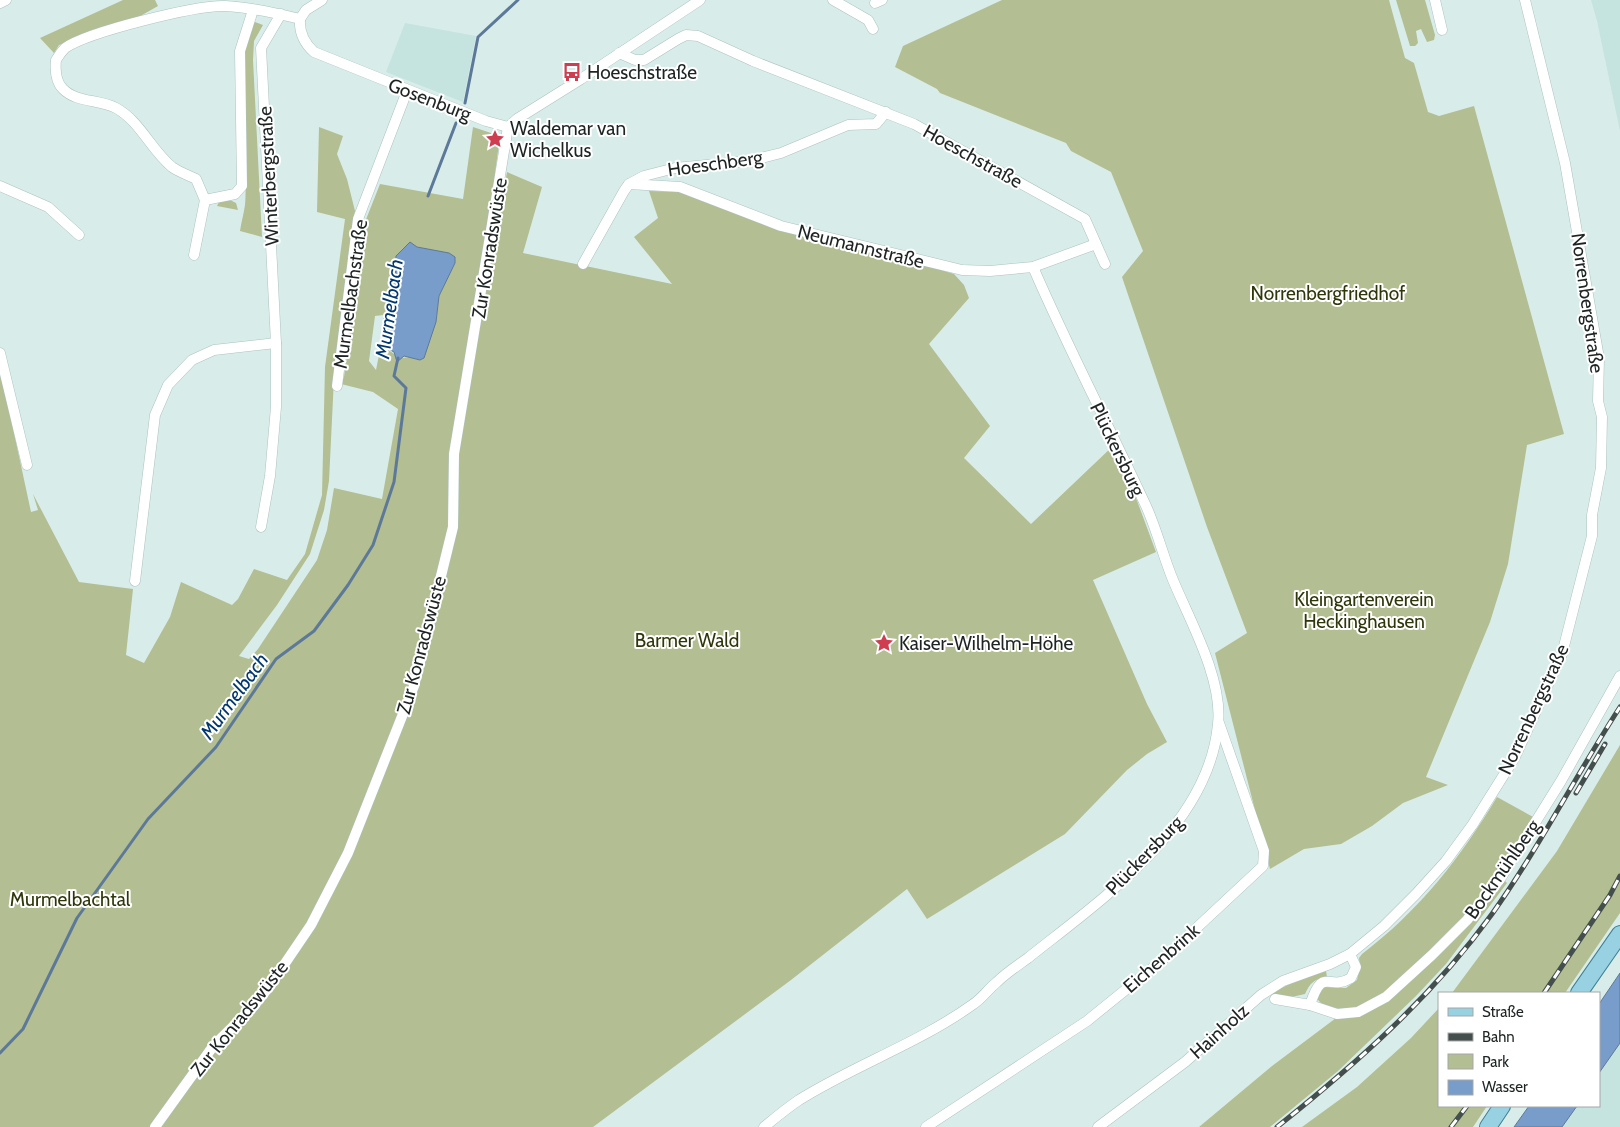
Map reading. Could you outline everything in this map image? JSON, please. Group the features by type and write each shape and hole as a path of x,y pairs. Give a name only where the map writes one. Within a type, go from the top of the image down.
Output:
{"main road":[{"path":"1580,992 1620,934"},
{"path":"1488,1127 1501,1107"}],"street":[{"path":"0,3 6,0"},
{"path":"194,255 205,200 196,179 171,166 126,115 116,108 98,101 76,98 61,87 56,77 56,60 67,47 117,27 216,7 253,10 300,19 306,10 322,0"},
{"path":"508,127 516,119 700,0"},
{"path":"833,0 868,20 873,30"},
{"path":"1435,0 1442,30"},
{"name":"Norrenbergstraße","path":"1350,954 1384,926 1446,862 1473,824 1515,757 1562,654 1592,536 1592,515 1600,468 1602,428 1598,401 1599,358 1565,163 1525,0"},
{"path":"205,200 235,194 242,186 240,51 253,10"},
{"name":"Winterbergstraße","path":"261,527 270,476 274,426 276,343 261,48 280,14"},
{"name":"Gosenburg","path":"300,19 302,36 307,46 314,52 407,91 486,121 508,127"},
{"name":"Hoeschstraße","path":"619,53 634,60 644,60 686,35 698,36 752,61 886,112 935,134 1078,214 1085,219 1104,264"},
{"name":"Murmelbachstraße","path":"338,386 358,219 407,91"},
{"name":"Hoeschberg","path":"583,264 605,222 630,184 653,172 749,161 781,153 848,125 876,124 886,112"},
{"name":"Zur Konradswüste","path":"155,1127 214,1046 253,1008 311,925 348,853 412,694 453,527 454,454 508,127"},
{"name":"Neumannstraße","path":"630,184 680,187 781,226 962,270 990,271 1033,267 1096,244"},
{"path":"0,186 48,208 79,235"},
{"name":"Plückersburg","path":"764,1127 802,1098 972,1006 996,982 1101,900 1170,832 1189,807 1204,779 1214,749 1219,722 1215,690 1206,660 1160,550 1147,510 1065,341 1033,267"},
{"path":"135,581 155,415 168,385 192,360 214,350 276,343"},
{"path":"0,353 27,464"},
{"name":"Bockmühlberg","path":"1275,999 1310,1005 1338,1014 1358,1012 1369,1008 1386,997 1467,920 1500,879 1561,781 1620,676"},
{"name":"Eichenbrink","path":"926,1127 1087,1021 1160,962 1263,866 1264,851 1219,722"},
{"path":"1310,1005 1316,986 1321,983 1351,978 1356,967 1350,954"},
{"name":"Hainholz","path":"1098,1127 1185,1062 1261,995 1282,981 1330,964 1350,954"}],"shaded area":[{"path":"1591,0 1620,0 1620,131 1597,21"},
{"path":"405,23 476,36 463,102 386,72"},
{"path":"1620,1043 1620,1127 1562,1127 1576,1107 1600,1107 1600,1072"}],"green space":[{"path":"123,0 155,0 158,6 135,19 59,45 54,53 40,38"},
{"name":"Norrenbergfriedhof","path":"1002,0 1389,0 1405,58 1414,63 1428,112 1439,116 1474,106 1564,434 1527,445 1508,564 1490,622 1426,777 1448,785 1403,803 1372,826 1341,844 1304,849 1270,869 1215,653 1247,633 1207,527 1122,277 1143,251 1111,172 1071,151 1066,143 940,93 937,89 895,67 903,46"},
{"path":"1396,0 1425,0 1435,35 1434,40 1427,42 1421,29 1416,31 1418,43 1415,46 1410,46"},
{"path":"255,22 263,25 254,41 253,60 262,237 240,231 245,205 246,186 243,109 244,58 248,37"},
{"name":"Barmer Wald","path":"319,127 343,136 337,154 347,179 355,211 334,378 329,481 324,510 310,554 277,605 239,656 249,659 258,649 317,560 327,530 334,488 382,499 398,409 373,392 341,384 344,377 365,222 380,184 463,199 473,127 500,136 491,204 501,206 507,172 542,187 523,253 672,284 634,237 658,218 649,191 684,192 954,274 964,285 969,298 929,344 990,426 964,458 1031,524 1114,445 1156,552 1093,580 1147,704 1167,742 1147,754 1127,770 1065,834 927,919 907,889 791,980 593,1127 0,1127 0,368 31,512 38,510 33,494 79,582 133,589 126,655 144,663 170,617 181,582 232,605 238,599 254,569 287,580 305,554 322,495 325,367 345,219 317,212","holes":["406,246 434,251 455,263 439,296 436,322 420,360 410,357 400,358 381,345 376,370 369,361 375,316 391,314 395,297 398,254"]},
{"path":"230,200 236,203 238,210 217,206 219,202"},
{"path":"1620,745 1620,913 1566,992 1453,992 1557,851"},
{"path":"1497,797 1535,818 1490,885 1459,922 1409,973 1381,994 1355,1007 1333,1010 1316,997 1324,987 1346,988 1357,980 1360,967 1359,958 1362,954 1402,920 1437,882 1469,841"},
{"path":"1505,881 1507,883 1446,964 1416,996 1338,1071 1270,1127 1199,1127 1272,1066 1336,1018 1359,1016 1478,914"},
{"path":"1326,971 1327,977 1313,982 1305,994 1287,998 1269,994 1296,981"},
{"path":"1438,1009 1438,1107 1486,1107 1473,1127 1302,1127 1357,1087 1411,1038"}],"water":[{"path":"410,242 417,247 449,253 455,257 455,263 439,296 436,322 424,358 420,360 404,356 397,362 394,352 381,345 384,317 391,314 395,295 396,256"},
{"path":"1620,973 1620,1043 1600,1072 1600,1003"},
{"path":"1528,1107 1576,1107 1562,1127 1514,1127"}],"waterway":[{"name":"Murmelbach","path":"465,103 478,37 518,0"},
{"name":"Murmelbach","path":"428,196 456,123"},
{"name":"Murmelbach","path":"0,1053 23,1029 77,918 148,819 216,747 276,659 314,631 348,585 373,545 394,482 406,388 394,376 398,358"}],"railway":[{"path":"1277,1127 1392,1028 1419,1001 1469,944 1492,914 1526,863 1620,707"},
{"path":"1576,793 1605,744"},
{"path":"1545,992 1610,895 1620,876"},
{"path":"1451,1127 1466,1107"}],"place":[{"name":"Hoeschstraße","path":"572,72"},
{"name":"Waldemar van Wichelkus","path":"495,139"},
{"name":"Kaiser-Wilhelm-Höhe","path":"884,643"}],"park label":[{"name":"Kleingartenverein Heckinghausen","path":"1364,610"},
{"name":"Murmelbachtal","path":"70,899"}]}
